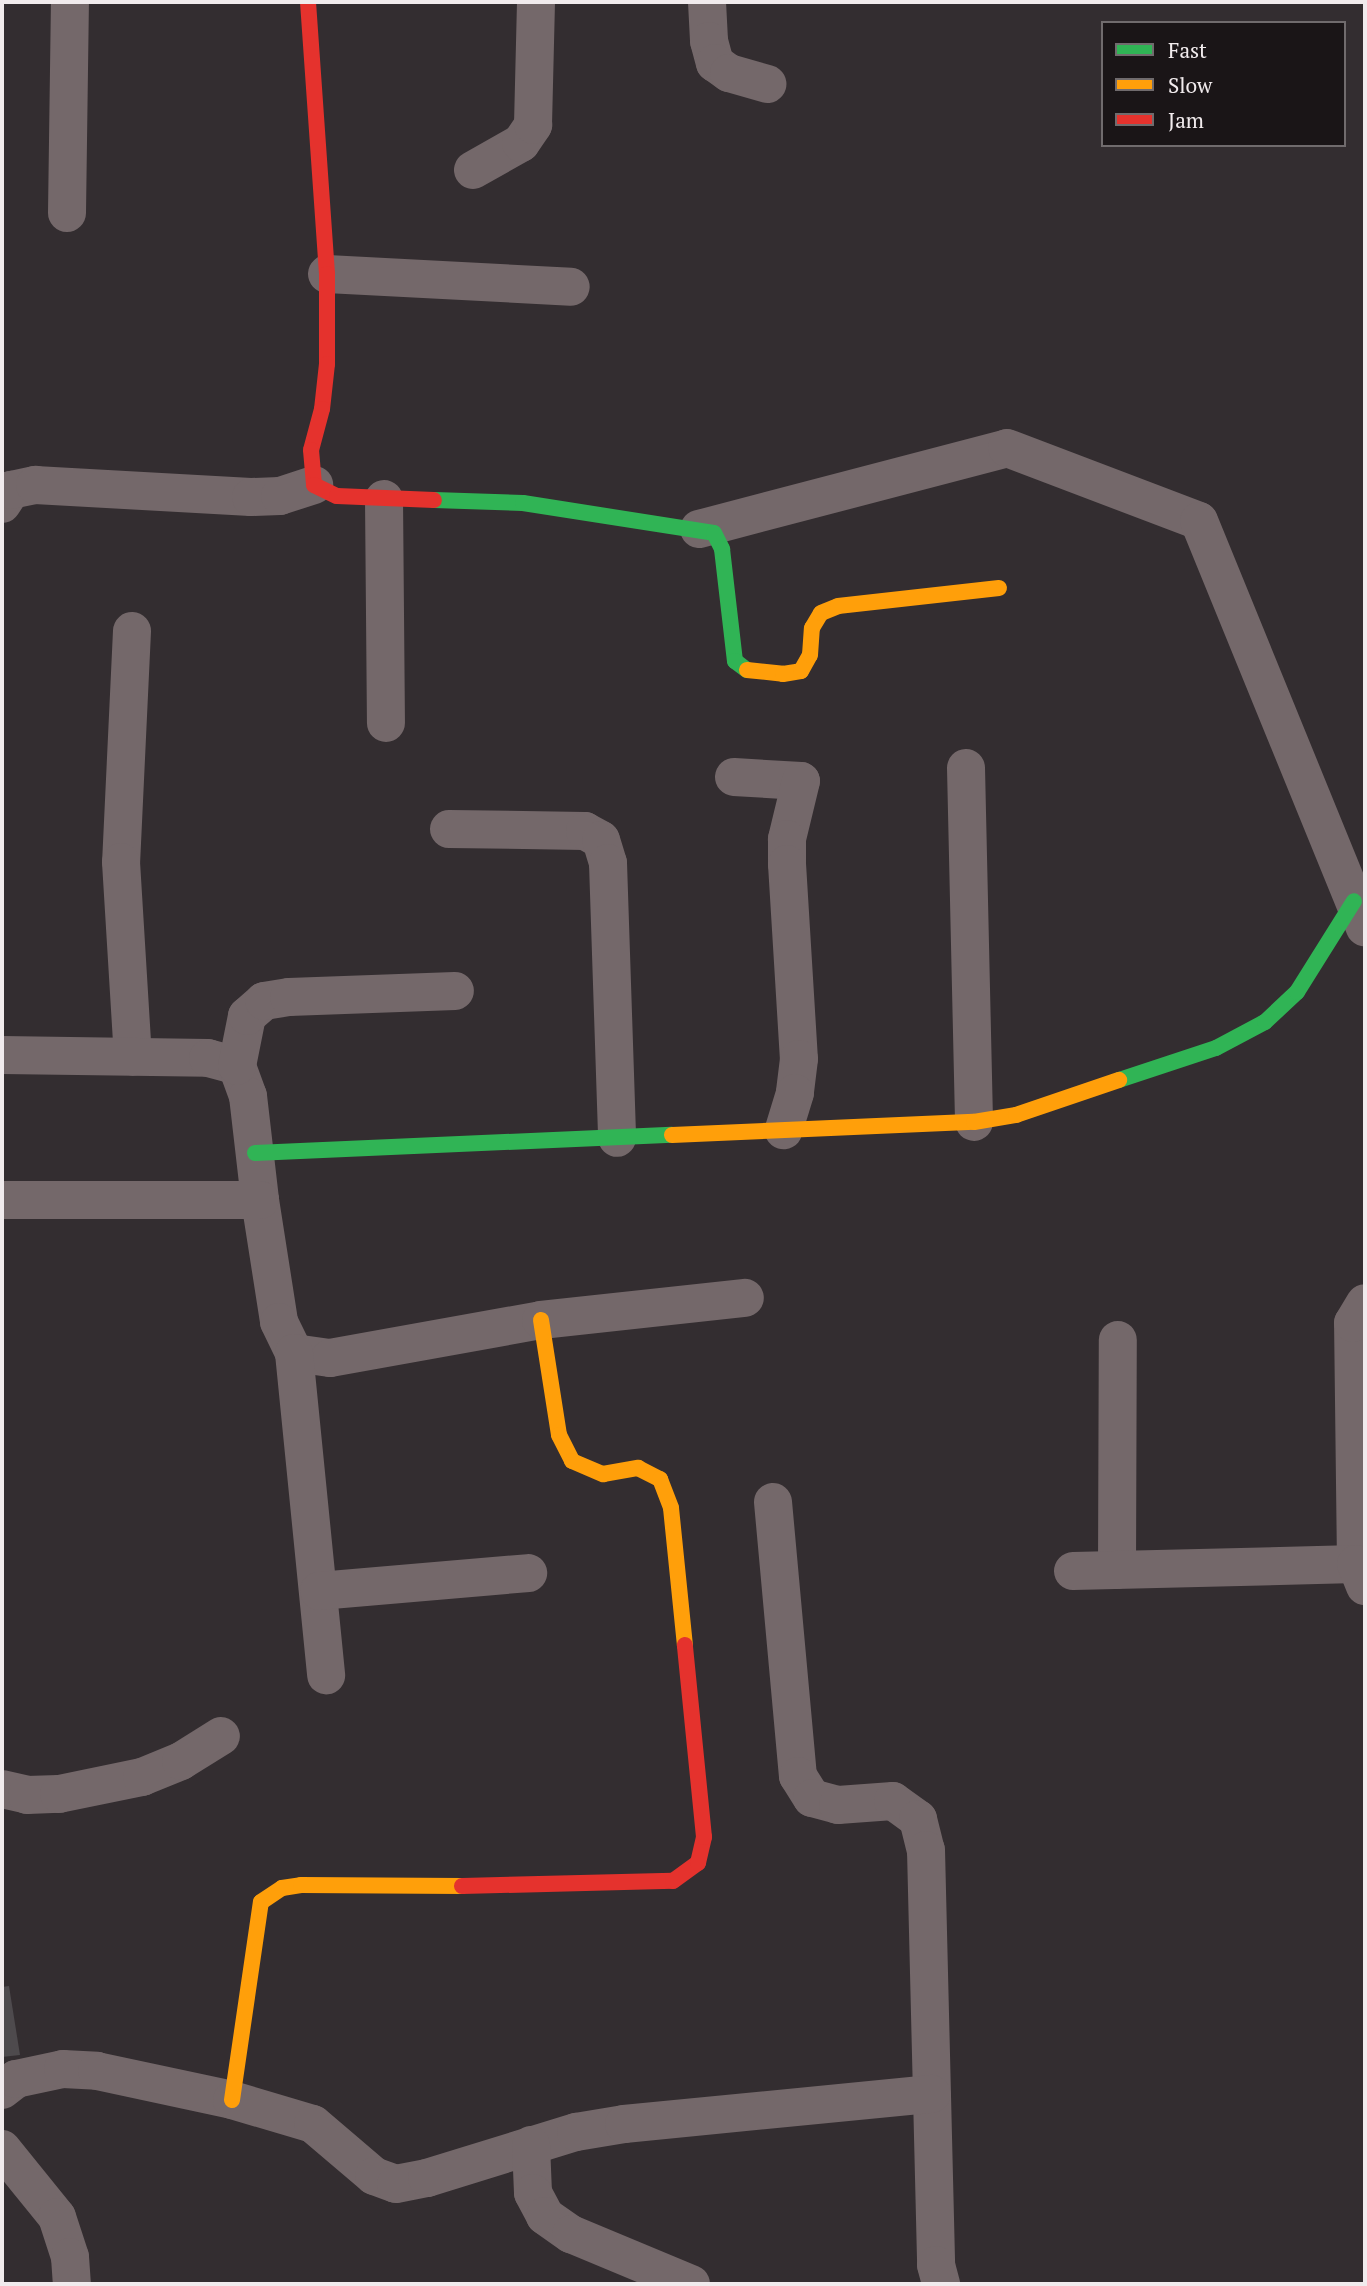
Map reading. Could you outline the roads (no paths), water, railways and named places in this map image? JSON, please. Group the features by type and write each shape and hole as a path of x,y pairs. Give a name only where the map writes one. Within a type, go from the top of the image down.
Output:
{"street":[{"path":"67,213 71,2"},
{"path":"308,2 327,274 327,365 322,409 311,450 314,485"},
{"path":"473,170 521,143 533,125 536,2"},
{"path":"707,2 709,41 715,63 729,73 767,84"},
{"path":"327,274 571,287"},
{"path":"255,1153 974,1122 1016,1115 1204,1052 1265,1022 1297,992 1360,914 1199,521 1007,449 699,529"},
{"path":"2,504 11,490 35,485 251,497 279,496 314,485 337,496 523,503 699,529 714,533 722,549 735,662 748,671 783,674 801,671 810,656 812,628 821,613 838,606 999,588"},
{"path":"384,499 386,723"},
{"path":"132,631 121,862 133,1057"},
{"path":"966,768 974,1122"},
{"path":"734,777 801,781 788,839 787,864 799,1059 795,1093 784,1130"},
{"path":"449,829 585,831 601,841 608,863 617,1138"},
{"path":"326,1675 294,1353 279,1322 260,1200 248,1096 237,1066 247,1016 264,1001 289,997 455,991"},
{"path":"2,1055 208,1058 237,1066"},
{"path":"2,1200 260,1200"},
{"path":"294,1353 330,1358 541,1320 745,1298"},
{"path":"1073,1571 1361,1575 1353,1323 1365,1303"},
{"path":"232,2100 261,1902 282,1888 301,1885 398,1887 673,1881 698,1863 704,1837 671,1508 660,1479 638,1468 603,1474 572,1461 559,1435 541,1320"},
{"path":"1116,1570 1118,1340"},
{"path":"773,1502 798,1776 812,1798 838,1805 893,1801 918,1819 926,1850 936,2265 941,2284"},
{"path":"319,1591 528,1573"},
{"path":"2,1788 27,1795 59,1794 142,1777 181,1761 221,1735"},
{"path":"2,2090 16,2079 63,2069 97,2071 232,2100 313,2124 374,2176 397,2184 427,2178 576,2132 624,2124 932,2094"},
{"path":"531,2145 533,2193 545,2216 571,2234 691,2284"},
{"path":"2,2149 57,2217 70,2257 72,2284"}]}
